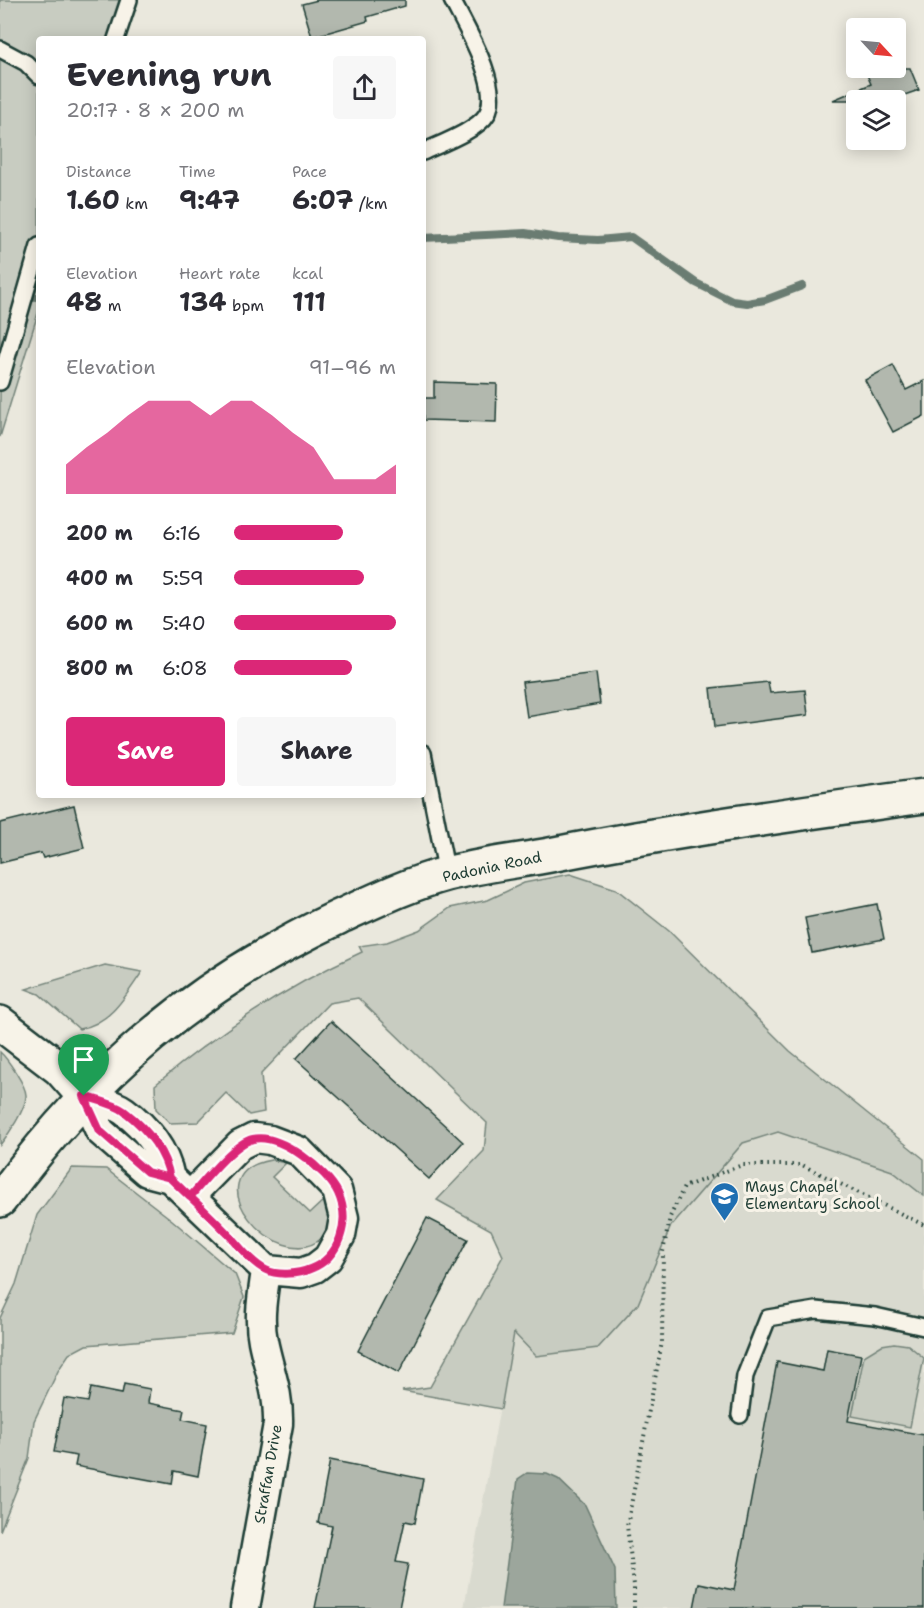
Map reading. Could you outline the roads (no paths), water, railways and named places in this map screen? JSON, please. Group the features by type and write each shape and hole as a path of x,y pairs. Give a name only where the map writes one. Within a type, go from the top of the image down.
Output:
{"main road":[{"name":"Padonia Road","path":"0,1200 34,1153 84,1096 144,1041 196,998 251,963 384,896 447,874 613,843 924,795"},
{"path":"0,1023 60,1069 84,1096"}],"street":[{"path":"84,1096 100,1131 147,1172 180,1187 266,1270 301,1273 315,1268 328,1258 341,1235 344,1218 337,1190 299,1151 284,1144 254,1138 240,1145 180,1187"},
{"name":"Straffan Drive","path":"245,1608 278,1424 278,1401 262,1339 261,1321 266,1270"}],"lane":[{"path":"117,36 129,0"},
{"path":"426,151 470,129 487,114 491,94 484,67 452,0"},
{"path":"0,49 26,63 36,73"},
{"path":"0,382 36,256"},
{"path":"426,768 447,874"},
{"path":"740,1415 745,1376 768,1318 816,1310 874,1316 924,1327"}],"waterway":[{"path":"426,238 525,233 558,238 598,240 631,237 696,283 732,301 747,303 765,300 802,286"}],"place":[{"name":"Mays Chapel Elementary School","path":"724,1222"}]}
